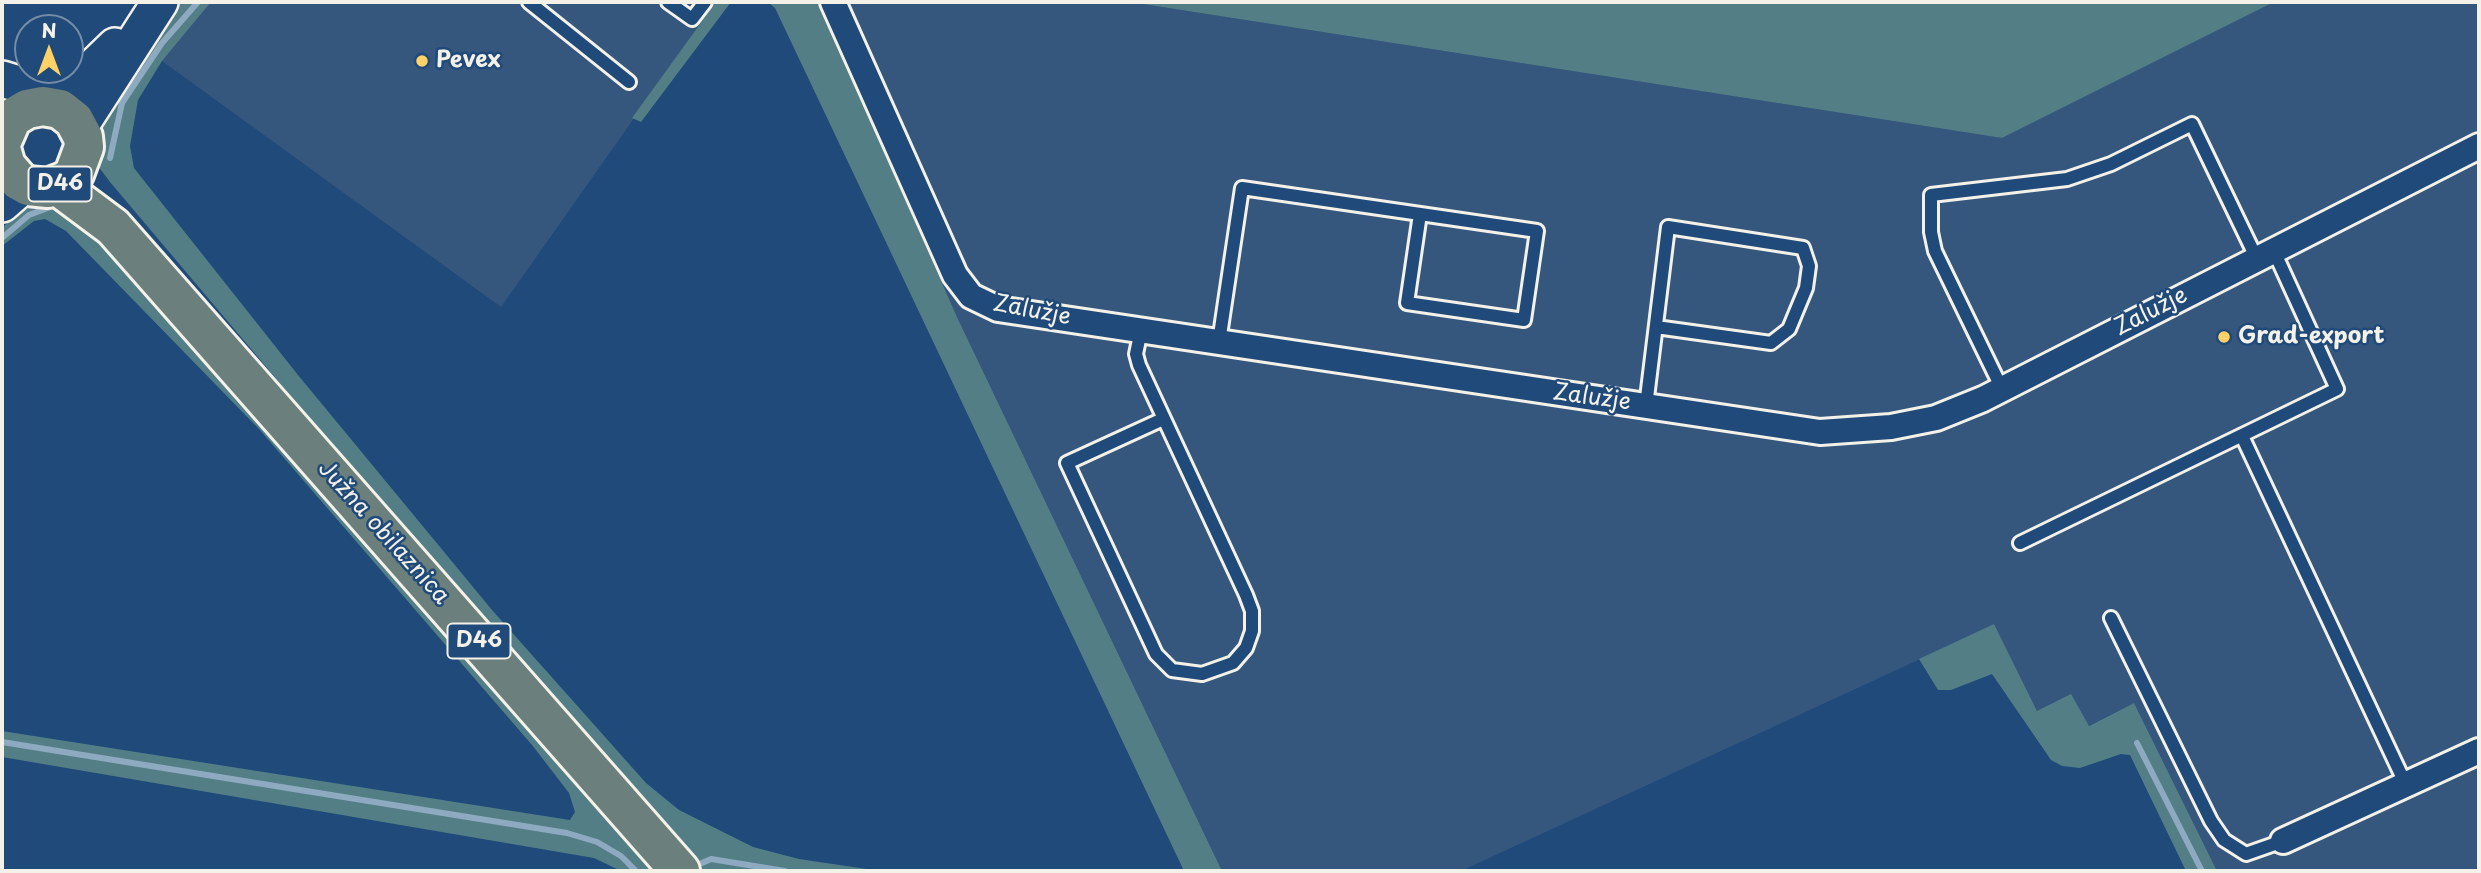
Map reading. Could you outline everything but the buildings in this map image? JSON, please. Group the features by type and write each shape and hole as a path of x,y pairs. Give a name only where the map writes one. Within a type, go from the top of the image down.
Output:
{"main road":[{"path":"24,144 156,6"},
{"path":"24,144 156,6"},
{"path":"2,79 24,88 48,87 124,38"},
{"name":"Južna obilaznica","path":"24,144 113,227 680,871"}],"street":[{"name":"Zalužje","path":"833,2 955,275 971,296 998,309 1820,432 1891,427 1936,418 2002,389 2479,146"},
{"path":"2283,841 2479,751"}],"lane":[{"path":"529,2 629,82"},
{"path":"668,2 692,19 705,2"},
{"path":"2002,389 1935,251 1931,232 1931,195 2067,179 2111,164 2192,124 2265,253 2337,389 2020,543"},
{"path":"1219,342 1242,188 1537,230 1524,320 1407,303 1420,214"},
{"path":"1646,406 1668,227 1803,248 1809,266 1806,288 1789,329 1771,343 1656,327"},
{"path":"1141,330 1136,354 1139,365 1252,611 1252,631 1246,648 1233,663 1202,674 1172,670 1156,654 1068,463 1163,419"},
{"path":"2242,436 2406,785"},
{"path":"2111,618 2211,821 2224,840 2246,854 2283,841"}],"shaded area":[{"path":"211,2 716,2 501,307 162,61"},
{"path":"820,2 1130,2 2002,138 2274,2 2479,2 2479,871 2217,871 2134,703 2088,726 2037,711 1994,625 1461,871 1222,871 957,317"}],"green space":[{"path":"175,2 211,2 162,61 138,100 130,146 134,168 298,375 492,610 646,783 679,810 753,847 799,859 880,871 692,871 110,182 92,158 94,125"},
{"path":"716,2 731,2 641,122 632,118"},
{"path":"768,2 818,2 957,317 1222,871 1184,871 775,8"},
{"path":"1130,2 2274,2 2002,138"},
{"path":"39,203 52,203 84,225 154,297 665,871 621,871 594,858 2,757 2,731 570,820 575,812 569,793 532,745 259,429 66,231 45,219 34,221 2,246 2,228 17,214"},
{"path":"1994,624 2037,711 2071,694 2089,726 2134,703 2217,871 2186,871 2130,755 2121,754 2080,768 2062,766 2051,760 1992,674 1951,690 1938,690 1919,659"}],"waterway":[{"path":"110,158 122,103 162,43 198,2"},
{"path":"2,238 29,215 53,206"},
{"path":"2,742 567,833 597,842 621,856 636,871"},
{"path":"2137,743 2202,871"},
{"path":"702,863 711,859 785,871"}],"place":[{"name":"Pevex","path":"422,61"},
{"name":"Grad-export","path":"2224,337"}]}
